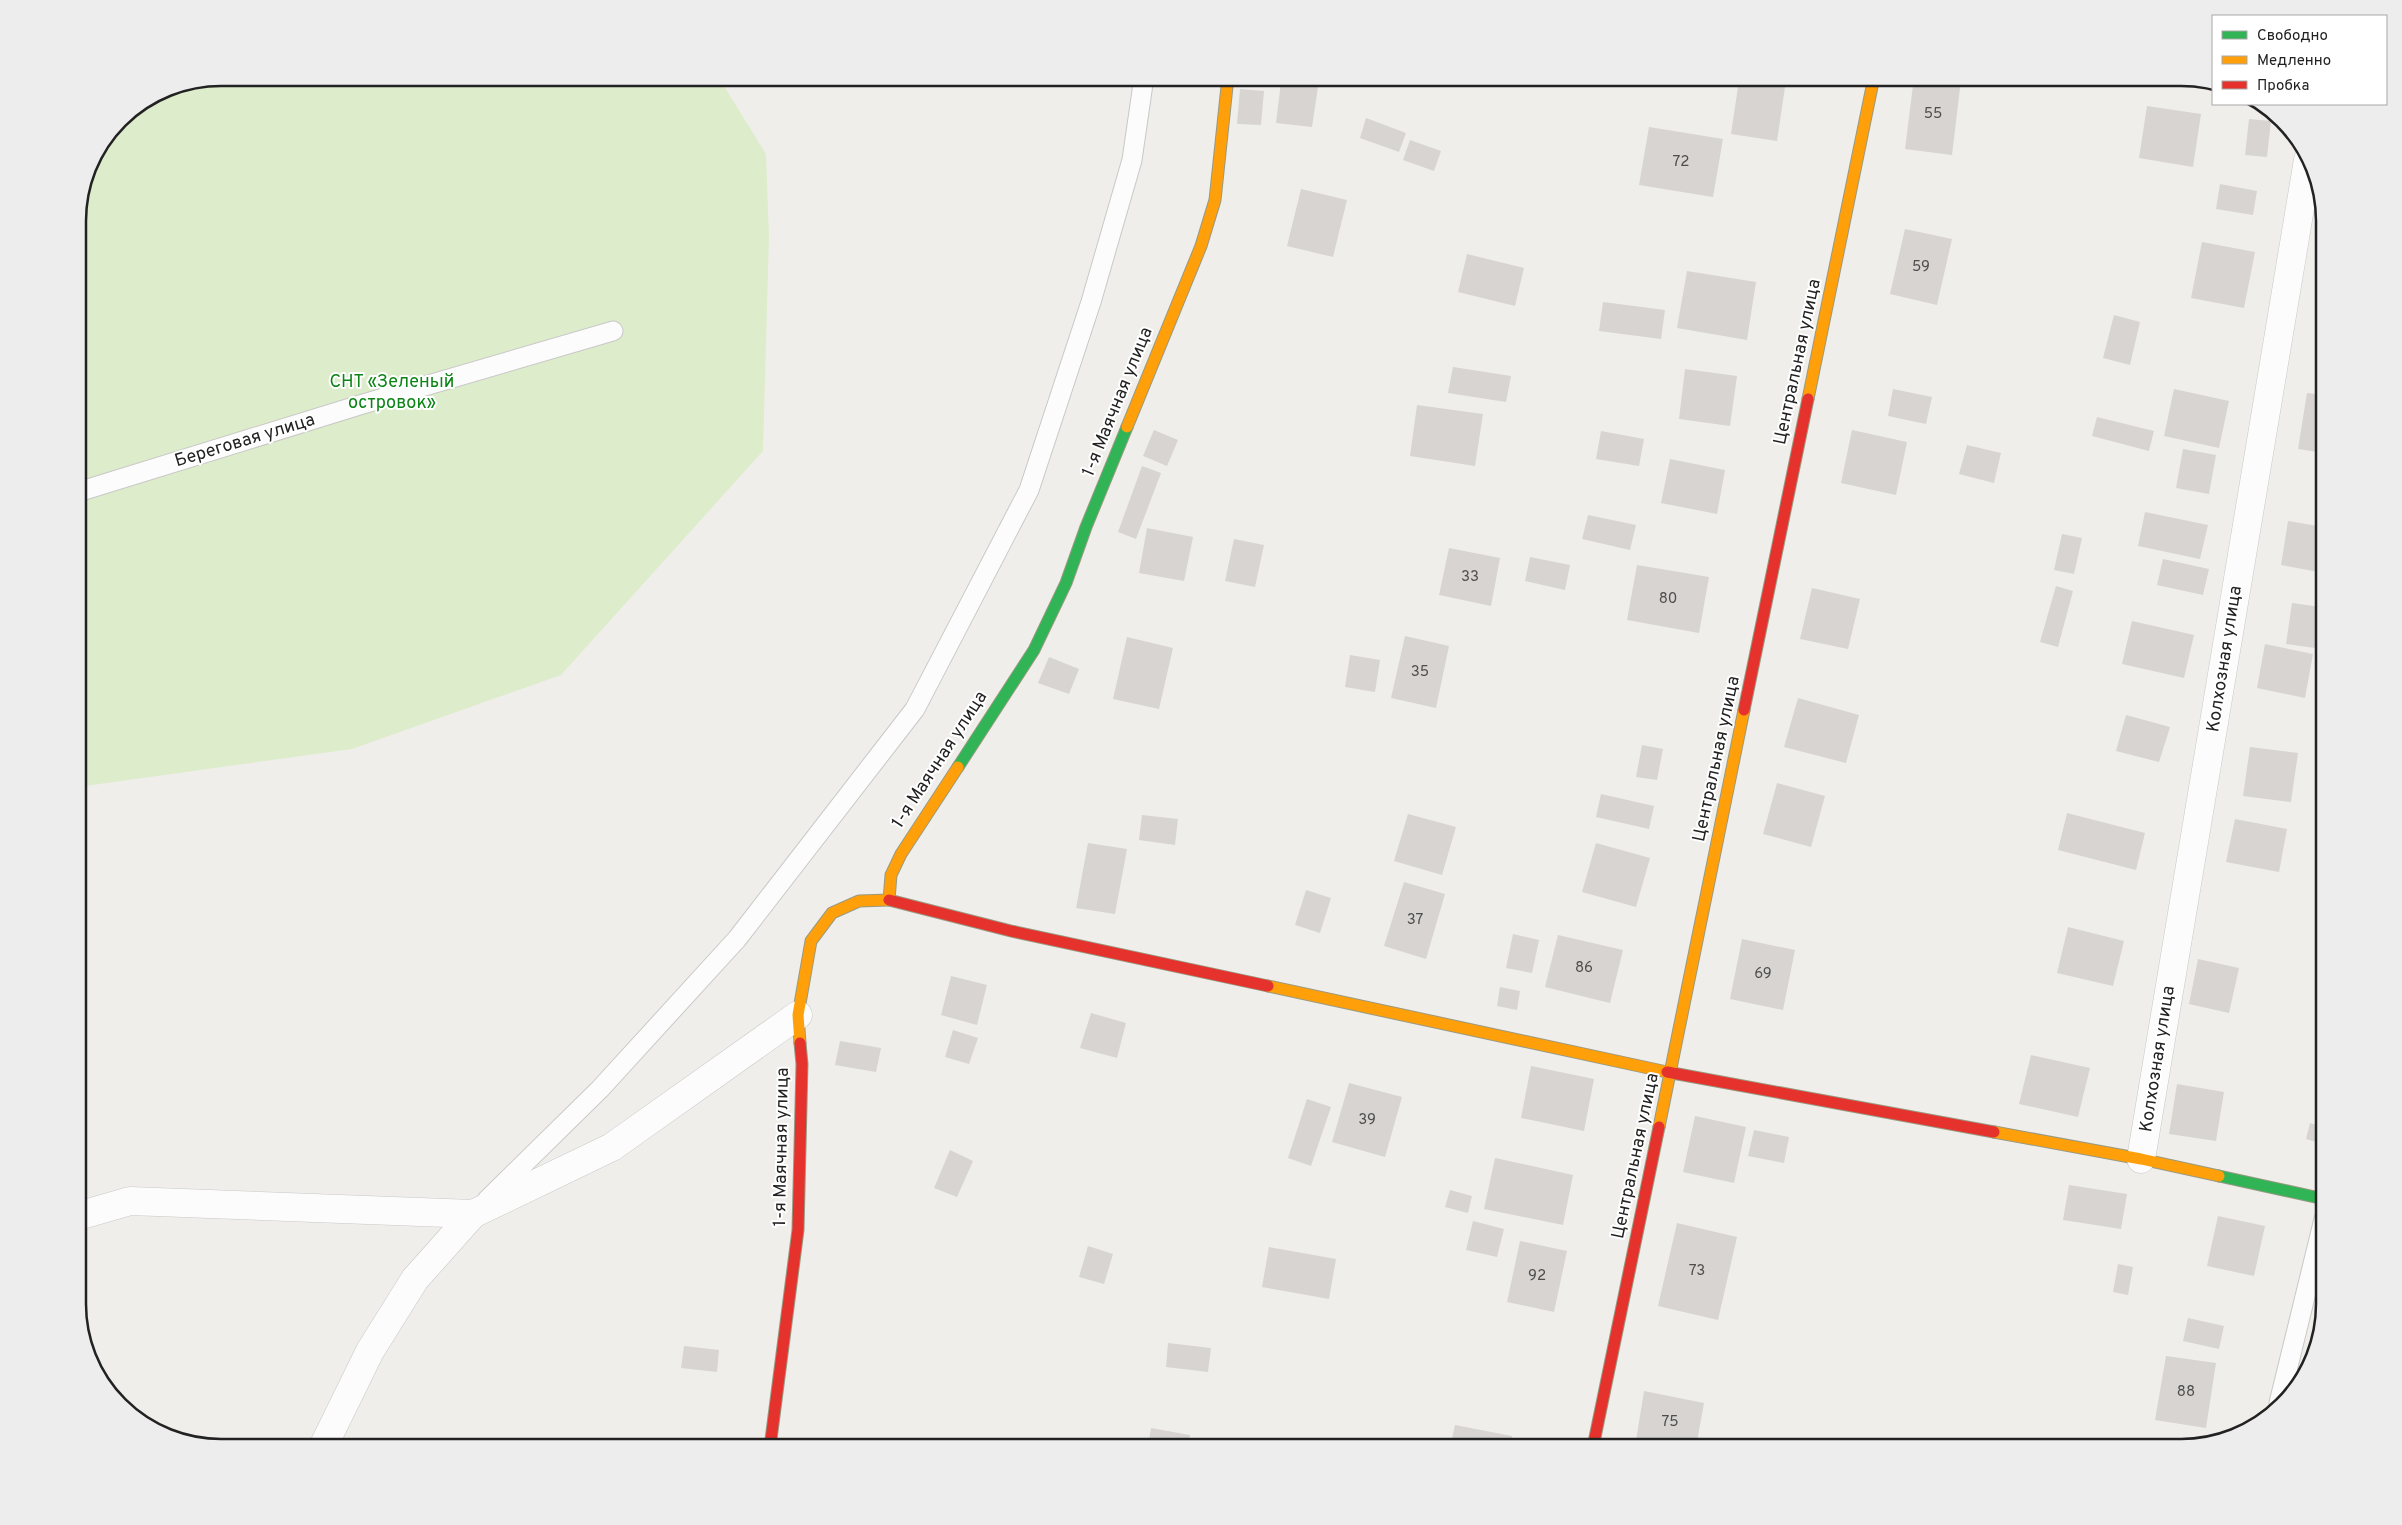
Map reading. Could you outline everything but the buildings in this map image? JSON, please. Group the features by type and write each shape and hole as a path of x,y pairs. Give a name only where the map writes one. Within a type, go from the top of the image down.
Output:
{"street":[{"name":"1-я Маячная улица","path":"771,1439 798,1230 802,1064 798,1015 812,941 832,913 859,901 889,900 891,875 900,854 1034,650 1066,583 1086,527 1201,246 1215,200 1227,86"},
{"name":"Центральная улица","path":"1595,1439 1872,86"},
{"name":"Колхозная улица","path":"2141,1159 2306,172"},
{"path":"889,900 939,911 1011,931 1671,1073 2141,1159 2316,1197"},
{"path":"326,1439 370,1351 415,1279 474,1214 612,1148 798,1015"},
{"path":"87,1213 130,1200 474,1214"}],"lane":[{"path":"474,1214 600,1089 737,939 915,709 1029,490 1091,302 1132,160 1143,87"},
{"name":"Береговая улица","path":"87,489 363,404 613,331"},
{"path":"2281,1393 2316,1252"}],"green space":[{"name":"СНТ «Зеленый островок»","path":"213,87 724,87 766,154 769,236 763,451 561,675 352,749 87,786 87,204 91,186 100,162 120,132 146,109 162,100 195,89"}],"traffic: fast":[{"path":"958,767 1034,650 1066,583 1086,527 1127,427"},
{"path":"2219,1176 2316,1197"}],"traffic: slow":[{"path":"1127,427 1201,246 1215,200 1227,86"},
{"path":"1808,399 1872,86"},
{"path":"1659,1127 1744,710"},
{"path":"800,1043 798,1015 811,941 832,913 859,901 889,900 891,875 901,854 958,767"},
{"path":"1268,986 1667,1072"},
{"path":"1994,1132 2141,1159 2219,1176"}],"traffic: jam":[{"path":"1744,710 1808,399"},
{"path":"889,900 1011,931 1268,986"},
{"path":"771,1439 798,1230 802,1064 800,1043"},
{"path":"1667,1072 1994,1132"},
{"path":"1595,1439 1659,1127"}]}
